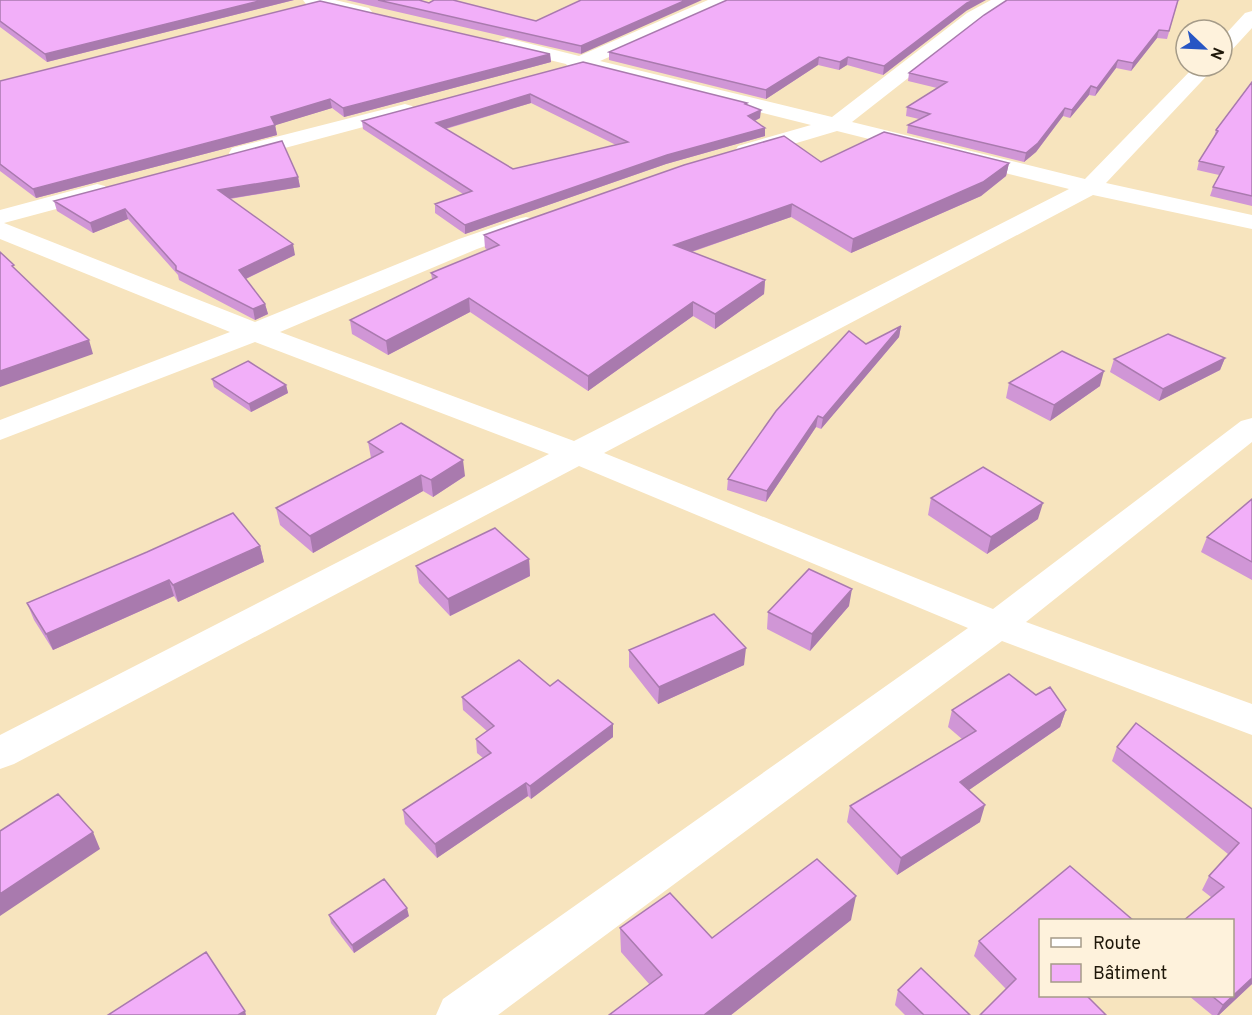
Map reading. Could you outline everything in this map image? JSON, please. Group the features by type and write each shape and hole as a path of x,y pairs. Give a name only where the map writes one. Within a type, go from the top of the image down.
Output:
{"street":[{"path":"537,74 583,62 723,0"},
{"path":"721,158 835,125 974,18 1004,0"},
{"path":"310,3 380,15"},
{"path":"1234,36 1252,17"},
{"path":"485,39 1090,187 1252,222"},
{"path":"0,753 1090,187 1194,78"},
{"path":"217,159 423,105"},
{"path":"0,217 114,187"},
{"path":"0,431 255,332 468,244 544,217"},
{"path":"0,230 255,332 576,453 939,603 1252,720"},
{"path":"460,1015 999,624 1252,427"}],"building":[{"path":"0,0 263,0 45,54 0,21"},
{"path":"378,0 419,0 429,3 434,0 453,0 536,21 581,0 686,0 581,46"},
{"path":"727,0 974,0 884,66 848,57 840,62 819,57 766,90 609,52"},
{"path":"1007,0 1178,0 1169,31 1159,30 1133,63 1118,60 1097,88 1091,86 1072,110 1065,108 1038,143 1026,153 908,125 930,114 907,107 947,82 909,73"},
{"path":"320,1 550,54 343,108 330,99 271,117 275,125 33,189 0,164 0,81"},
{"path":"583,62 747,103 745,104 761,110 748,116 765,128 667,155 465,225 435,204 472,191 362,121","holes":["530,94 628,142 513,169 436,123"]},
{"path":"1252,82 1252,196 1213,187 1224,167 1199,161 1218,131 1216,130"},
{"path":"884,132 1009,163 983,182 853,239 792,204 674,245 765,280 715,314 693,302 588,376 469,298 386,341 350,320 437,277 431,273 499,245 484,235 684,165 784,136 821,162"},
{"path":"282,141 298,177 218,190 293,244 239,270 265,304 253,309 176,270 176,266 125,209 90,223 54,201"},
{"path":"0,252 14,265 12,266 89,340 0,371"},
{"path":"901,326 823,418 818,416 767,491 728,479 776,411 849,331 866,344"},
{"path":"1168,334 1225,358 1163,389 1114,359"},
{"path":"1062,351 1104,371 1054,405 1009,383"},
{"path":"248,361 286,385 249,404 212,379"},
{"path":"401,423 463,460 431,480 421,475 310,536 276,508 383,452 368,442"},
{"path":"983,467 1043,503 991,537 931,498"},
{"path":"1252,499 1252,562 1207,537"},
{"path":"233,513 260,546 173,585 169,580 46,634 27,603 147,552"},
{"path":"495,528 529,559 448,599 416,566"},
{"path":"809,569 852,589 812,634 768,612"},
{"path":"714,614 746,648 659,687 629,650"},
{"path":"519,660 550,686 558,680 613,724 530,786 526,783 435,844 403,810 491,753 476,739 494,726 462,697"},
{"path":"1009,674 1036,695 1050,687 1066,710 960,782 985,805 901,858 850,806 976,731 952,710"},
{"path":"1136,723 1252,809 1252,978 1234,995 1234,919 1185,919 1224,887 1209,876 1239,843 1117,747"},
{"path":"58,794 93,832 0,894 0,831"},
{"path":"817,859 856,896 704,1015 609,1015 662,975 620,928 670,893 712,938"},
{"path":"1070,866 1132,919 1039,919 1039,997 1088,997 1106,1015 980,1015 1016,979 979,941"},
{"path":"384,879 407,908 352,945 329,915"},
{"path":"206,952 245,1011 238,1015 108,1015"},
{"path":"921,968 970,1015 924,1015 898,990"},
{"path":"1213,997 1232,997 1223,1005"}]}
